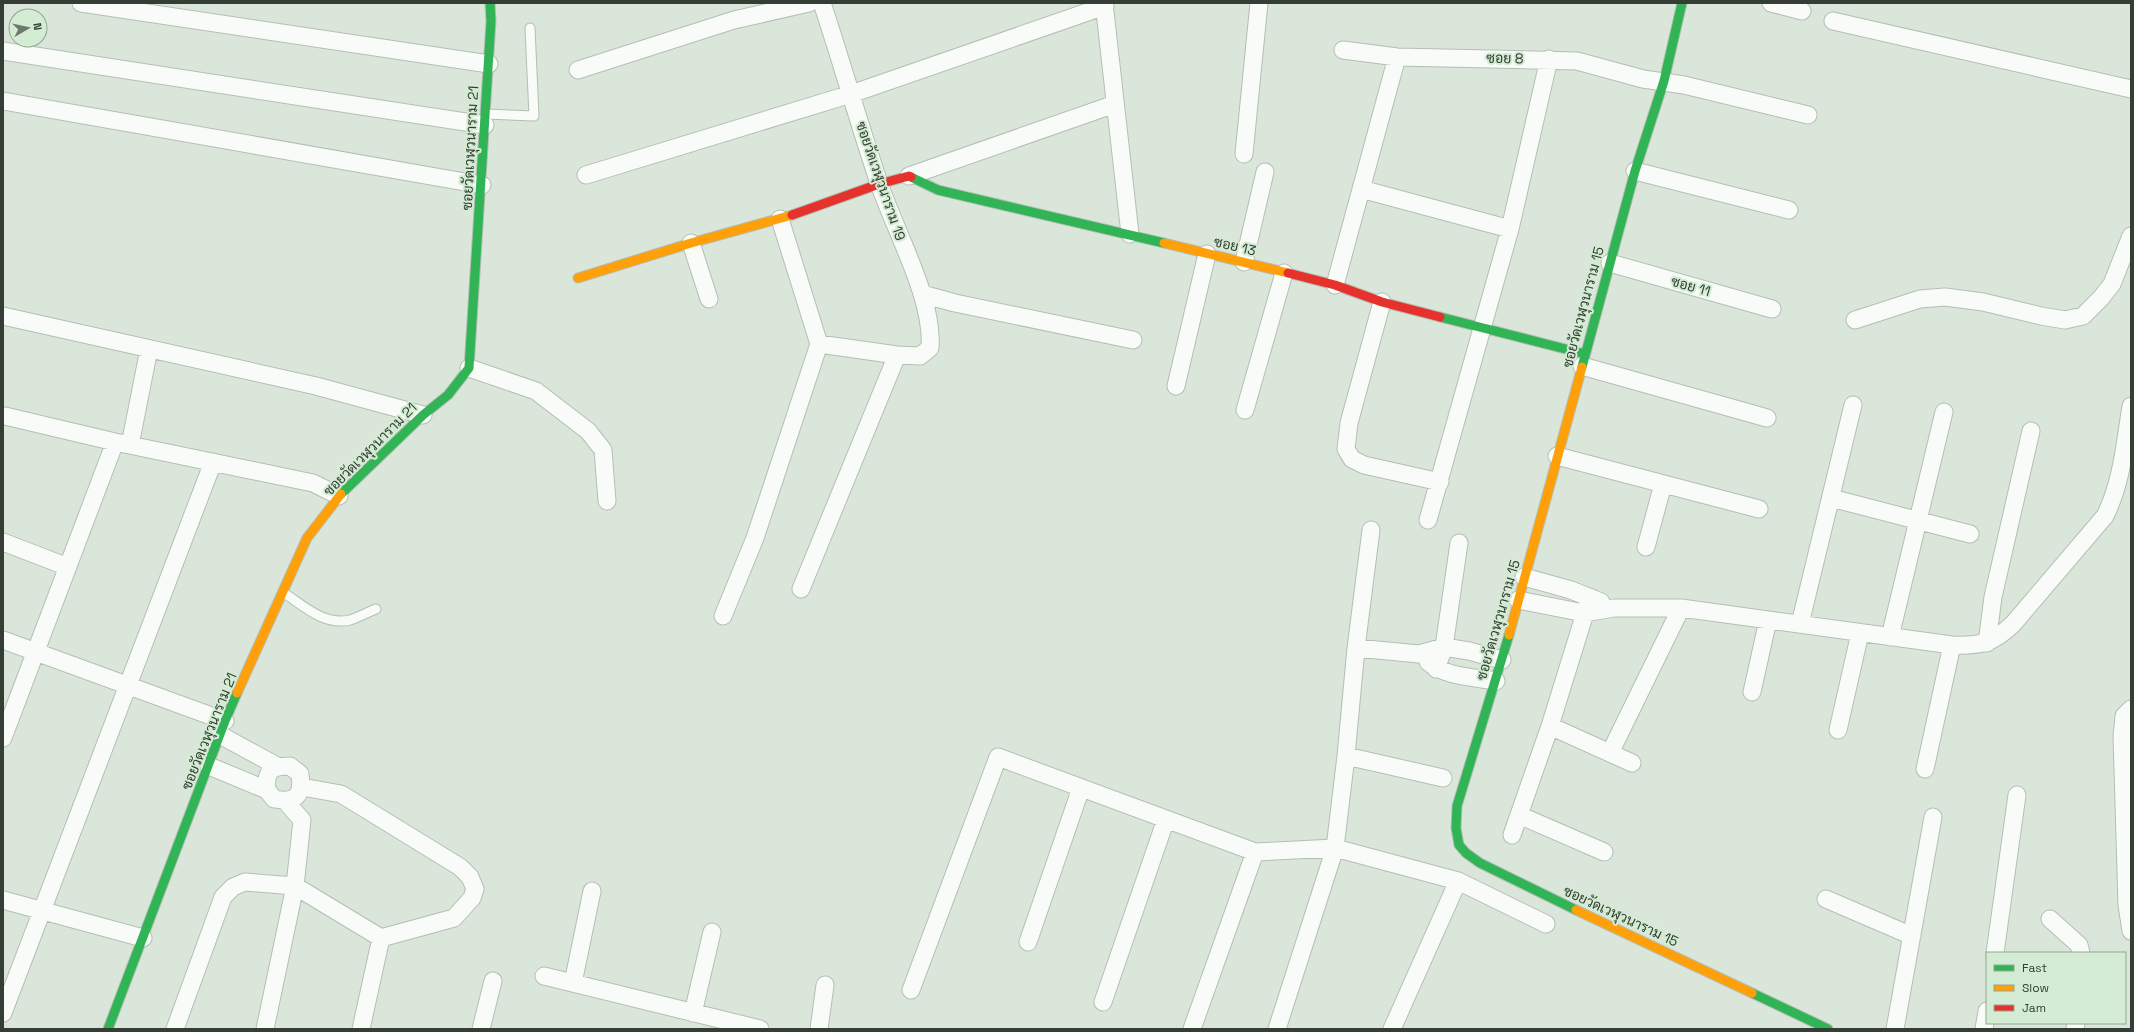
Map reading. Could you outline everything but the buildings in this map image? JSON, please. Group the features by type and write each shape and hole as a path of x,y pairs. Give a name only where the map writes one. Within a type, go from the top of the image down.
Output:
{"street":[{"path":"81,3 489,64"},
{"name":"ซอยวัดเวฬุวนาราม 21","path":"108,1029 223,728 284,593 307,538 339,496 423,415 448,395 469,368 486,119 490,3"},
{"path":"578,70 734,20 809,3"},
{"name":"ซอยวัดเวฬุวนาราม 19","path":"822,3 880,184 922,294 931,336 930,348 920,356 897,355"},
{"path":"1244,154 1259,3"},
{"name":"ซอยวัดเวฬุวนาราม 15","path":"1682,3 1664,81 1636,170 1502,660 1457,806 1455,830 1462,849 1479,862 1518,883 1828,1029"},
{"path":"1771,3 1802,11"},
{"path":"586,175 852,94 1104,5 1130,234"},
{"path":"1833,21 2131,89"},
{"path":"3,50 486,119"},
{"name":"ซอย 8","path":"1343,50 1397,56 1549,59 1577,61 1643,79 1664,81 1808,114"},
{"path":"1335,285 1397,56"},
{"path":"1428,520 1440,482 1510,229 1549,59"},
{"path":"3,101 482,186"},
{"path":"578,278 780,219 880,184 909,176 1115,104"},
{"path":"1636,170 1789,210"},
{"path":"1244,262 1265,172"},
{"name":"ซอย 13","path":"909,176 938,190 1130,234 1335,285 1382,302 1483,328 1583,360"},
{"path":"1361,189 1510,229"},
{"path":"723,616 755,538 819,344 780,219"},
{"path":"1855,320 1920,298 1945,297 1983,302 2041,316 2065,320 2083,316 2101,298 2112,284 2131,236"},
{"path":"691,244 709,299"},
{"path":"1176,386 1207,254"},
{"name":"ซอย 11","path":"1610,263 1772,309"},
{"path":"1245,410 1284,273"},
{"path":"922,294 1133,340"},
{"path":"1382,302 1349,423 1346,448 1352,459 1364,465 1440,482"},
{"path":"3,316 316,386 423,415"},
{"path":"801,589 897,355 819,344"},
{"path":"3,738 68,567 123,443 148,349"},
{"path":"1583,360 1767,418"},
{"path":"469,368 536,392 588,431 603,450 607,500"},
{"path":"1800,624 1853,405"},
{"path":"1518,600 1584,613 1614,608 1681,608 1952,645 1976,646 1986,643 2000,637 2013,624 2105,516 2125,480 2131,406"},
{"path":"1890,637 1944,412"},
{"path":"5,416 123,443 313,483 339,496"},
{"path":"1986,643 1993,597 2031,431"},
{"path":"1557,456 1758,509"},
{"path":"3,1013 213,462"},
{"path":"1646,547 1663,484"},
{"path":"1831,498 1970,534"},
{"path":"1277,1029 1335,848 1346,756 1356,648 1371,530"},
{"path":"3,542 68,567"},
{"path":"1436,669 1444,647 1459,543"},
{"path":"1524,578 1590,597 1614,608"},
{"path":"1512,835 1550,726 1590,597"},
{"path":"1610,753 1681,608"},
{"path":"1752,692 1768,620"},
{"path":"1838,730 1860,633"},
{"path":"3,640 128,686 223,728 277,766 290,766 300,774 302,788 296,798 286,802"},
{"path":"1925,769 1952,645"},
{"path":"1356,648 1419,654 1444,647 1469,651 1502,660"},
{"path":"1419,654 1436,669 1452,674 1496,681"},
{"path":"2131,709 2124,716 2122,736 2127,904 2131,931"},
{"path":"1550,726 1632,763"},
{"path":"1346,756 1443,778"},
{"path":"911,990 998,757 1255,852 1335,848 1458,881 1546,924"},
{"path":"209,766 267,790 274,799 286,802 302,820 295,886 265,1029"},
{"path":"267,790 266,780 270,771 277,766"},
{"path":"175,1029 224,897 233,887 245,882 295,886 381,938 454,918 472,898 476,889 470,877 460,867 341,794 302,788"},
{"path":"1028,942 1081,788"},
{"path":"1995,952 2017,795"},
{"path":"1519,815 1604,852"},
{"path":"1895,1029 1933,817"},
{"path":"1103,1002 1166,819"},
{"path":"1192,1029 1255,852"},
{"path":"1392,1029 1458,881"},
{"path":"573,983 592,891"},
{"path":"1826,899 1912,936"},
{"path":"3,900 143,938"},
{"path":"2050,919 2079,945 2081,952"},
{"path":"694,1013 712,932"},
{"path":"361,1029 381,938"},
{"path":"544,976 760,1029"},
{"path":"481,1029 493,981"},
{"path":"819,1029 825,985"},
{"path":"1984,1029 1986,1017"}],"lane":[{"path":"486,119 534,116 530,28"},
{"path":"284,593 319,616 331,621 350,620 376,609"}],"traffic: fast":[{"path":"341,494 423,415 448,395 469,368 491,21 490,3"},
{"path":"1582,367 1635,171 1664,81 1682,3"},
{"path":"911,177 938,190 1164,243"},
{"path":"1440,317 1585,354"},
{"path":"1509,635 1457,806 1456,828 1459,845 1466,853 1480,863 1576,910"},
{"path":"108,1029 237,693"},
{"path":"1752,993 1828,1029"}],"traffic: slow":[{"path":"578,278 691,243 792,215"},
{"path":"1164,243 1288,273"},
{"path":"1509,635 1582,367"},
{"path":"237,693 307,538 341,494"},
{"path":"1576,910 1752,993"}],"traffic: jam":[{"path":"792,215 879,184 909,176 911,177"},
{"path":"1288,273 1335,285 1382,302 1440,317"}]}
